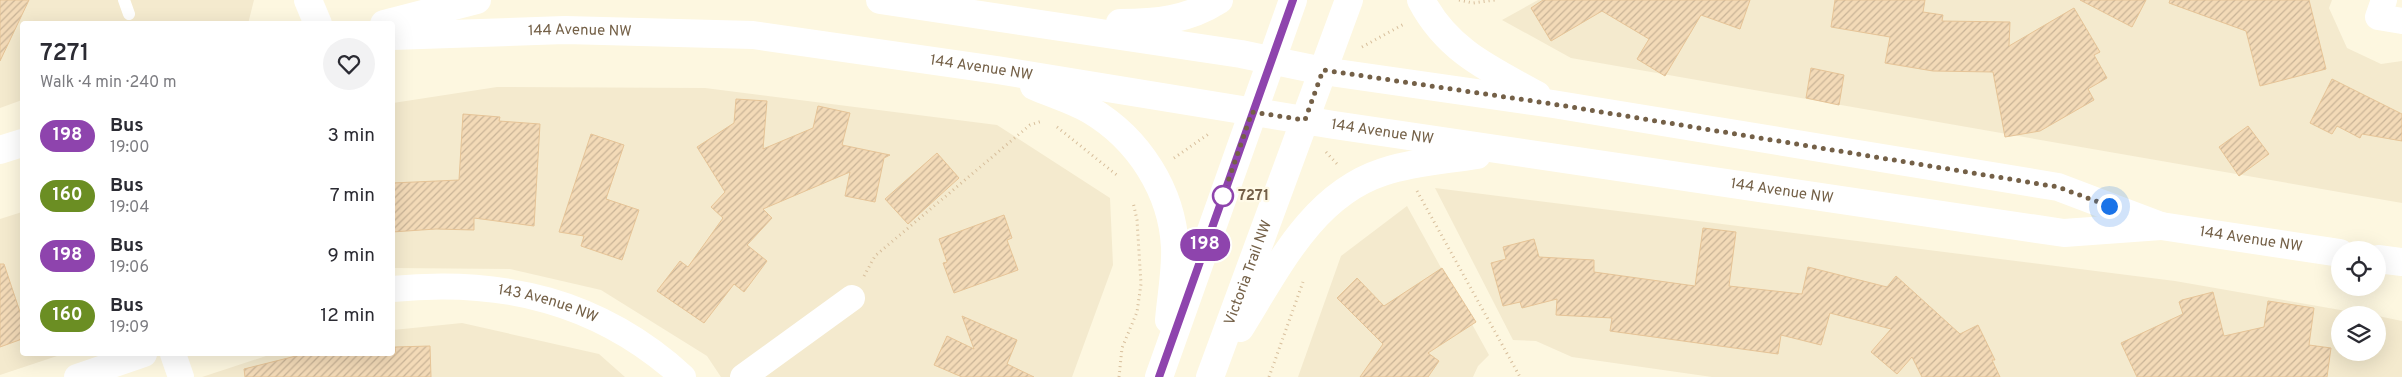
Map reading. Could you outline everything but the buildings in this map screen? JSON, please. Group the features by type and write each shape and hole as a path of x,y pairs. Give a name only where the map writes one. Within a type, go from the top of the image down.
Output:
{"main road":[{"path":"308,0 317,21"},
{"path":"395,21 477,0"},
{"name":"144 Avenue NW","path":"880,0 1030,21 1323,70 1553,104 2058,187 2161,226"},
{"path":"1030,21 1145,23 1175,20 1204,9 1219,0"},
{"path":"1162,368 1293,0"},
{"name":"Victoria Trail NW","path":"1210,375 1349,0"},
{"path":"1421,0 1440,30 1455,46 1478,62 1553,104"},
{"name":"144 Avenue NW","path":"395,36 565,30 753,35 997,70 1252,112 1509,151 2064,232 2161,226 2331,252"},
{"path":"997,70 1090,110 1126,138 1153,172 1167,202 1175,248 1162,368"},
{"path":"0,150 20,144"},
{"path":"1210,375 1289,250 1308,224 1328,204 1355,184 1383,172 1423,163 1509,151"},
{"path":"2386,260 2402,262"}],"street":[{"name":"143 Avenue NW","path":"395,289 434,286 472,287 540,298 602,320 641,342 683,377"},
{"path":"743,377 852,298"},
{"path":"77,377 138,356"},
{"path":"174,356 181,377"}],"lane":[{"path":"124,0 130,14"}],"path":[{"path":"1459,0 1473,3 1494,0"},
{"path":"1360,48 1406,22"},
{"path":"852,298 875,256 1030,125 1039,121 1046,121"},
{"path":"1052,123 1124,182"},
{"path":"1171,160 1212,132"},
{"path":"1325,151 1338,166"},
{"path":"1416,186 1520,377"},
{"path":"1119,377 1122,348 1137,312 1141,284 1137,220 1131,194"},
{"path":"1268,377 1306,276"}],"shaded area":[{"path":"0,0 254,0 249,21 20,21 20,101 0,108"},
{"path":"1538,0 2332,0 2329,8 2347,48 2381,64 2402,61 2402,203 1571,58 1502,20"},
{"path":"497,87 705,88 997,125 1110,198 1113,265 1072,377 721,377 707,356 601,290 510,269 395,268 395,103"},
{"path":"1435,188 2175,281 2331,308 2331,361 2386,361 2386,318 2402,321 2402,377 1712,377 1572,357 1536,341 1513,340"},
{"path":"1407,206 1489,355 1478,366 1473,377 1298,377 1341,256"},
{"path":"20,213 20,356 57,356 0,375 0,219"},
{"path":"462,323 599,354 625,377 202,377 266,356 395,356 395,330"}],"bus line":[{"name":"198","path":"1159,377 1293,0"}],"place":[{"name":"7271","path":"1223,196"}],"route":[{"path":"1223,196 1252,112 1305,120 1323,70 1553,104 2058,187 2109,206"}]}
